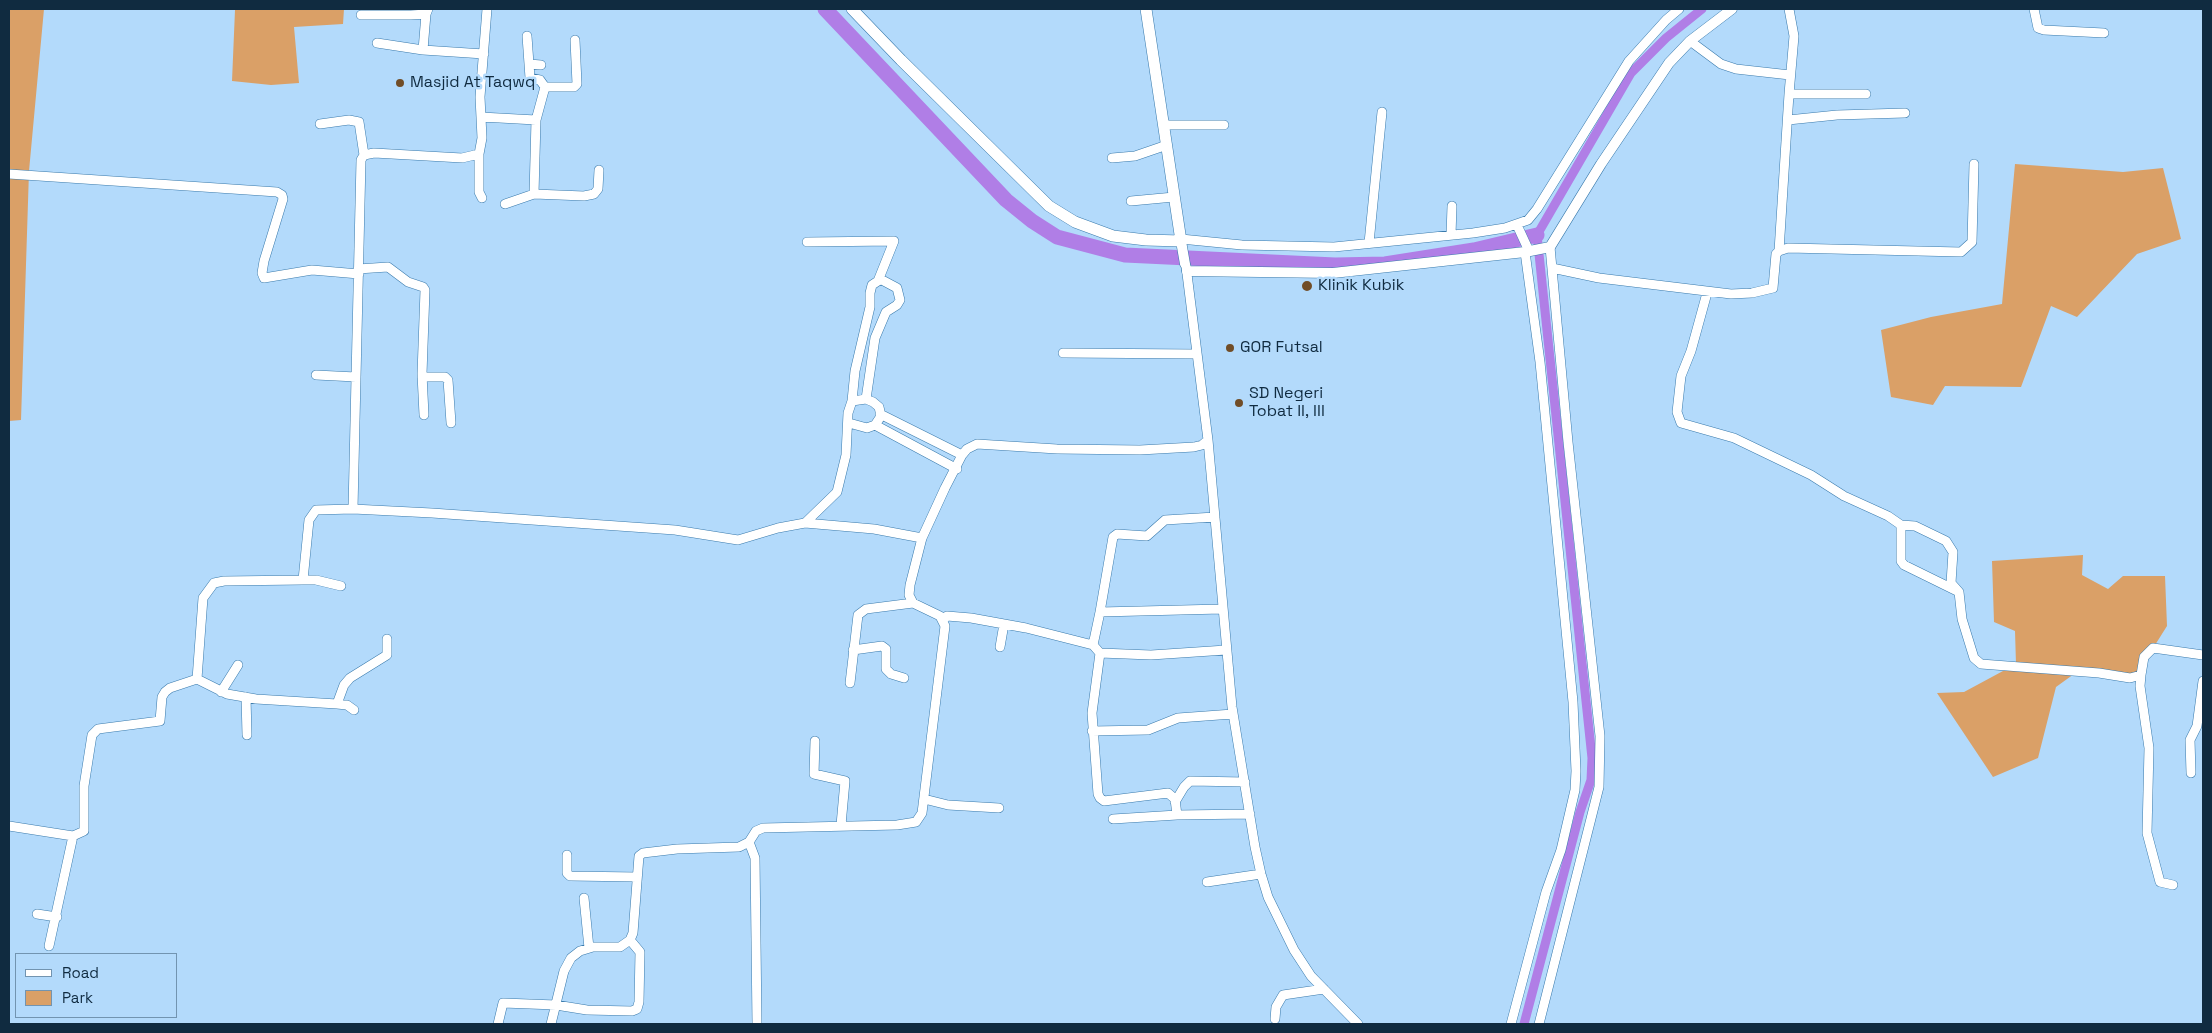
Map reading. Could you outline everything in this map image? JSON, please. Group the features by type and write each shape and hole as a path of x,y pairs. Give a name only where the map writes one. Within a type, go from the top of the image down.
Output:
{"main road":[{"path":"852,9 1050,206 1075,222 1113,236 1181,242 1146,9"}],"street":[{"path":"482,198 479,192 479,154 482,138 481,117 487,9"},
{"path":"1358,1024 1311,976 1294,950 1268,897 1262,874 1234,714 1222,609 1216,517 1208,440 1186,267 1181,242 1325,247 1519,227 1537,210 1629,62 1666,20 1679,9"},
{"path":"1539,1024 1599,787 1600,744 1552,268 1548,248 1669,63 1690,41 1732,9"},
{"path":"1552,268 1599,278 1661,284 1707,293 1731,294 1770,290 1773,288 1774,262 1779,251 1794,36 1789,9"},
{"path":"2034,9 2038,28 2044,30 2104,33"},
{"path":"361,15 427,11 423,50"},
{"path":"527,36 530,78 540,80 544,87 536,120 534,194"},
{"path":"544,87 576,86 575,40"},
{"path":"1690,41 1721,64 1736,68 1790,75"},
{"path":"377,43 423,50 484,54"},
{"path":"529,64 541,65"},
{"path":"1789,94 1866,94"},
{"path":"1369,243 1382,112"},
{"path":"1788,120 1837,115 1905,113"},
{"path":"481,117 536,120"},
{"path":"320,124 349,120 359,122 364,155 361,160 353,509"},
{"path":"1164,125 1224,125"},
{"path":"1112,158 1135,156 1167,145"},
{"path":"364,155 374,153 462,158 479,154"},
{"path":"1779,251 1788,248 1812,247 1961,252 1972,242 1974,164"},
{"path":"505,204 534,194 584,196 594,194 598,189 599,170"},
{"path":"9,174 277,192 282,195 283,199 264,261 262,273 264,278 312,270 359,272 388,267 408,282 423,287 426,295 422,377 424,415"},
{"path":"1131,201 1174,197"},
{"path":"1451,235 1452,206"},
{"path":"1511,1024 1546,892 1566,830 1576,771 1573,702 1529,251 1519,227"},
{"path":"805,523 837,492 846,455 848,413 852,401 855,371 870,307 872,285 878,281 894,240 807,242"},
{"path":"1186,267 1333,273 1548,248"},
{"path":"866,399 875,338 886,312 897,305 900,294 891,283 878,281"},
{"path":"1707,293 1691,350 1681,376 1677,412 1681,423 1734,438 1811,475 1844,496 1901,525 1915,526 1950,545 1954,558 1952,583 1961,596 1962,619 1974,658 1981,664 2099,673 2130,678 2141,675"},
{"path":"870,307 886,312"},
{"path":"1063,353 1197,354"},
{"path":"316,375 356,377"},
{"path":"422,377 445,377 448,380 451,423"},
{"path":"852,401 866,399 877,406 880,414 876,425"},
{"path":"880,414 962,455"},
{"path":"849,423 867,428 876,425 957,469"},
{"path":"913,603 909,595 910,585 922,538 945,488 967,449 977,444 986,443 1057,449 1140,450 1194,447 1202,445 1208,440"},
{"path":"303,580 312,514 316,510 324,508 675,530 738,540 778,528 805,523 874,530 922,538"},
{"path":"1093,645 1113,537 1117,534 1147,536 1165,520 1216,517"},
{"path":"1901,525 1901,561 1904,565 1959,592"},
{"path":"197,680 203,598 214,583 224,581 316,580 341,586"},
{"path":"551,1024 564,971 571,958 588,948 620,947 630,940 639,856 642,852 677,848 739,848 749,842 756,831 763,828 897,825 916,822 922,813 924,799 945,632 943,620 937,614 913,603 858,614 852,650 850,683"},
{"path":"1100,612 1222,609"},
{"path":"943,620 947,616 1004,624 1093,645 1100,653 1152,655 1226,650"},
{"path":"1000,647 1004,624"},
{"path":"337,704 344,685 350,678 387,655 387,639"},
{"path":"852,650 882,646 886,649 886,669 890,674 904,678"},
{"path":"2173,885 2160,882 2147,833 2149,748 2140,686 2141,675 2144,658 2153,648 2203,654"},
{"path":"1100,653 1092,713 1098,794 1104,801 1168,793 1173,795 1176,802 1177,816"},
{"path":"221,692 238,665"},
{"path":"9,826 73,836 84,832 84,786 92,735 98,729 160,721 162,697 170,688 197,680 221,692 246,697 347,705 354,710"},
{"path":"2191,773 2190,740 2197,726 2203,681"},
{"path":"246,697 247,735"},
{"path":"1092,731 1148,730 1178,718 1234,714"},
{"path":"815,741 814,774 845,781 841,825"},
{"path":"1176,802 1190,781 1245,782"},
{"path":"924,799 948,805 998,808"},
{"path":"1113,819 1250,814"},
{"path":"49,946 57,917 60,890 73,836"},
{"path":"749,842 756,858 757,1024"},
{"path":"567,855 568,875 637,877"},
{"path":"1207,882 1262,874"},
{"path":"584,898 588,948"},
{"path":"37,914 57,917"},
{"path":"498,1024 503,1003 556,1005 587,1010 632,1011 636,1009 639,1002 640,952 637,945 630,940"},
{"path":"1275,1019 1276,1007 1283,995 1324,989"}],"green space":[{"path":"9,9 44,9 29,171 21,420 9,421"},
{"path":"233,9 344,9 343,24 294,27 299,83 271,85 232,81 235,10"},
{"path":"2015,164 2123,172 2163,168 2181,239 2137,254 2077,317 2051,306 2021,387 1945,386 1933,405 1891,397 1881,330 1931,317 2002,304"},
{"path":"2083,555 2082,575 2108,589 2123,576 2165,576 2167,626 2133,680 2074,674 2056,687 2038,758 1993,777 1937,693 1964,692 2016,664 2015,631 1994,622 1992,561"}],"waterway":[{"path":"825,9 1006,200 1032,221 1057,237 1125,255 1335,265 1385,264 1474,250 1537,235"},
{"path":"1524,1024 1580,812 1591,780 1592,758 1537,235 1631,73 1666,38 1702,9"}],"place":[{"name":"Masjid At Taqwq","path":"400,83"},
{"name":"Klinik Kubik","path":"1307,286"},
{"name":"GOR Futsal","path":"1230,348"},
{"name":"SD Negeri Tobat II, III","path":"1239,403"}]}
